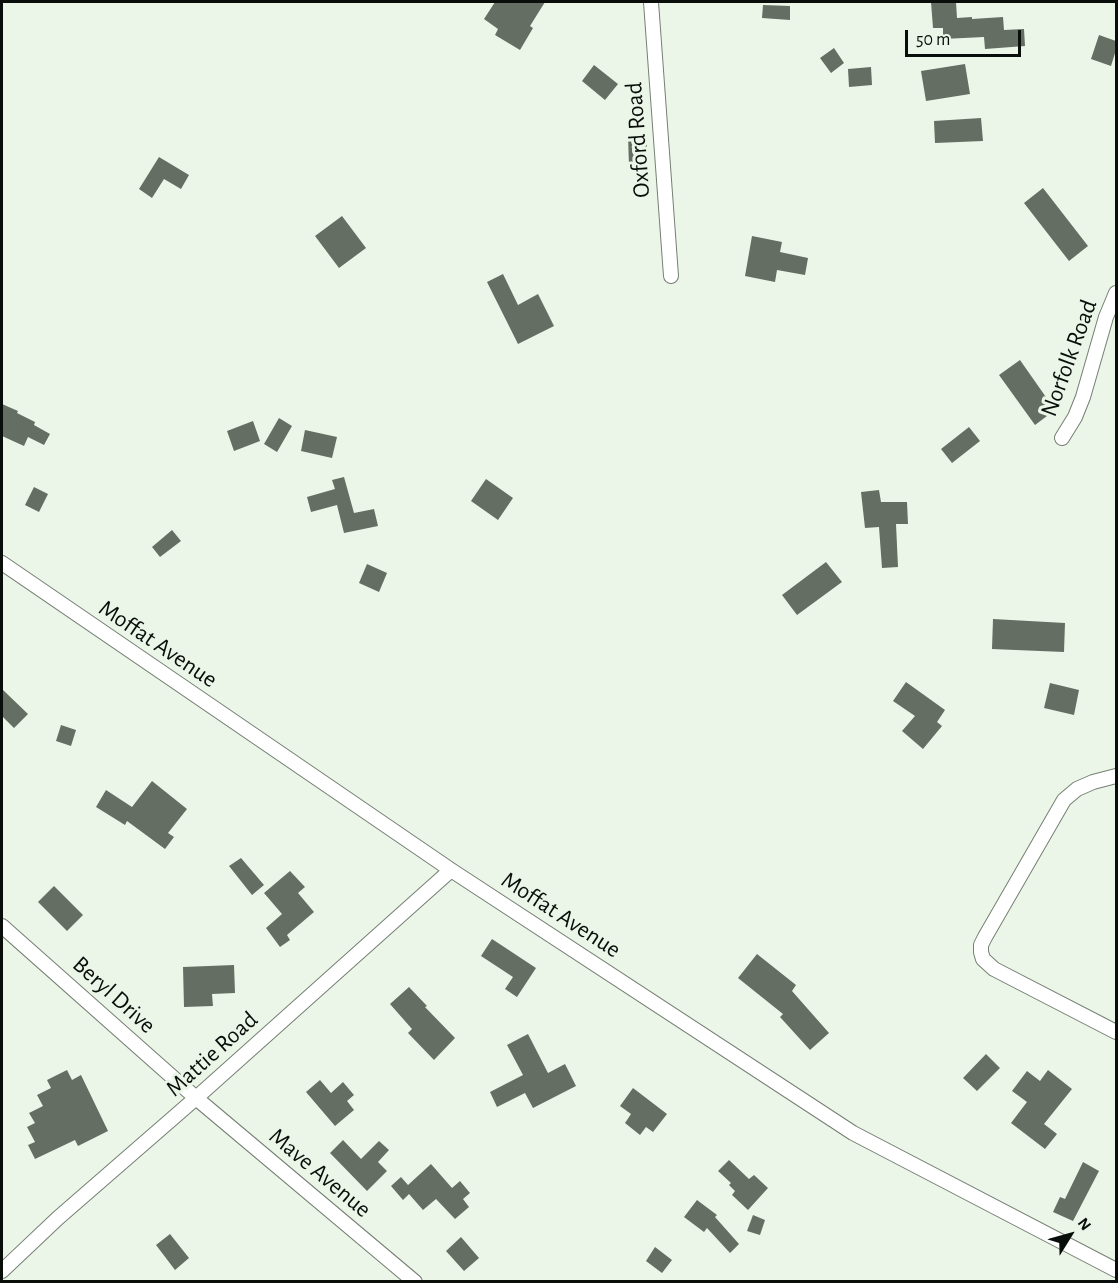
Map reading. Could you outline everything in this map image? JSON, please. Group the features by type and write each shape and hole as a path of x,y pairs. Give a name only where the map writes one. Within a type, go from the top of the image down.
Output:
{"street":[{"name":"Oxford Road","path":"651,2 671,276"},
{"name":"Norfolk Road","path":"1062,438 1075,417 1083,396 1116,293"},
{"name":"Moffat Avenue","path":"2,563 451,870 853,1132 1116,1270"},
{"path":"1116,776 1077,789 1064,800 981,945 983,959 994,969 1116,1032"},
{"name":"Mattie Road","path":"2,1271 58,1218 451,870"},
{"name":"Beryl Drive","path":"2,926 196,1098"},
{"name":"Mave Avenue","path":"196,1098 416,1281"}],"building":[{"path":"495,2 545,2 530,26 533,28 520,50 495,35 498,29 484,19"},
{"path":"931,2 956,2 957,18 1003,17 1004,30 1024,29 1025,46 985,49 984,37 943,39 943,28 933,28"},
{"path":"763,5 790,6 790,20 762,18"},
{"path":"1099,35 1116,41 1111,66 1091,59"},
{"path":"834,48 844,63 831,73 820,58"},
{"path":"965,64 970,94 926,101 921,71"},
{"path":"594,65 618,84 605,100 582,81"},
{"path":"871,67 872,85 849,87 848,69"},
{"path":"981,118 983,141 935,143 934,121"},
{"path":"628,135 647,135 647,166 629,166"},
{"path":"159,157 189,175 181,189 164,179 152,198 139,189"},
{"path":"1043,188 1088,246 1069,261 1024,203"},
{"path":"342,216 366,248 339,268 315,236"},
{"path":"752,236 782,242 780,252 808,258 805,275 777,270 775,282 745,276"},
{"path":"503,274 518,305 538,294 554,326 518,344 487,282"},
{"path":"1020,360 1055,410 1035,425 999,375"},
{"path":"2,404 18,411 17,413 35,422 34,425 50,434 44,445 28,437 24,446 2,436"},
{"path":"279,418 292,426 277,452 264,444"},
{"path":"253,421 260,441 234,451 227,431"},
{"path":"969,427 980,441 952,463 941,449"},
{"path":"305,430 337,437 332,458 301,451"},
{"path":"344,477 354,513 374,509 378,526 344,533 337,505 311,512 307,497 335,489 332,480"},
{"path":"486,479 513,498 498,520 471,501"},
{"path":"34,487 48,494 39,512 25,505"},
{"path":"879,490 881,502 907,502 908,524 896,524 898,567 882,568 879,527 865,528 861,492"},
{"path":"172,530 181,541 160,557 152,547"},
{"path":"826,562 842,582 797,615 782,595"},
{"path":"367,564 387,573 379,592 359,583"},
{"path":"993,619 1065,623 1064,652 992,649"},
{"path":"906,682 945,710 937,722 942,726 923,749 902,731 915,716 893,701"},
{"path":"1050,683 1079,690 1074,715 1044,708"},
{"path":"2,689 28,714 14,728 2,716"},
{"path":"61,725 76,730 71,746 56,741"},
{"path":"152,781 187,809 168,833 174,837 165,849 127,821 125,825 96,807 106,790 132,807"},
{"path":"241,858 264,885 252,895 229,866"},
{"path":"290,871 305,887 298,893 314,912 287,935 290,940 280,947 266,928 282,914 264,893"},
{"path":"54,886 83,915 67,931 38,902"},
{"path":"492,939 536,968 517,997 505,989 513,977 481,956"},
{"path":"757,954 796,985 792,991 829,1033 810,1050 780,1017 783,1014 738,978"},
{"path":"234,965 235,993 212,994 213,1006 184,1007 183,967"},
{"path":"409,987 455,1038 434,1060 408,1033 412,1029 390,1004"},
{"path":"528,1034 548,1073 565,1064 576,1086 533,1108 525,1093 497,1107 490,1092 523,1075 507,1045"},
{"path":"986,1054 1000,1068 977,1091 963,1078"},
{"path":"67,1070 72,1080 81,1075 108,1131 78,1146 75,1140 35,1159 28,1145 35,1142 27,1127 35,1123 29,1113 43,1106 37,1095 51,1088 47,1080"},
{"path":"1048,1070 1072,1089 1044,1124 1057,1134 1045,1149 1011,1123 1027,1102 1012,1091 1027,1071 1040,1081"},
{"path":"320,1080 331,1093 343,1082 354,1095 347,1101 354,1110 335,1126 306,1092"},
{"path":"633,1088 667,1114 653,1132 646,1127 640,1135 625,1123 631,1114 620,1106"},
{"path":"343,1140 361,1159 379,1141 389,1150 378,1162 387,1171 367,1191 330,1153"},
{"path":"729,1160 749,1179 754,1175 768,1188 748,1210 732,1195 735,1191 729,1185 731,1183 718,1171"},
{"path":"1083,1162 1099,1171 1073,1221 1053,1212 1060,1197 1065,1199"},
{"path":"431,1164 452,1188 460,1181 470,1193 463,1199 469,1207 455,1219 436,1199 423,1210 409,1194 403,1200 391,1186 401,1177 408,1185"},
{"path":"697,1200 717,1215 715,1217 739,1244 730,1253 707,1228 704,1232 684,1217"},
{"path":"753,1215 765,1220 760,1235 747,1231"},
{"path":"170,1234 189,1258 175,1270 156,1245"},
{"path":"461,1237 479,1258 464,1271 446,1251"},
{"path":"655,1247 672,1260 662,1273 646,1261"}]}
